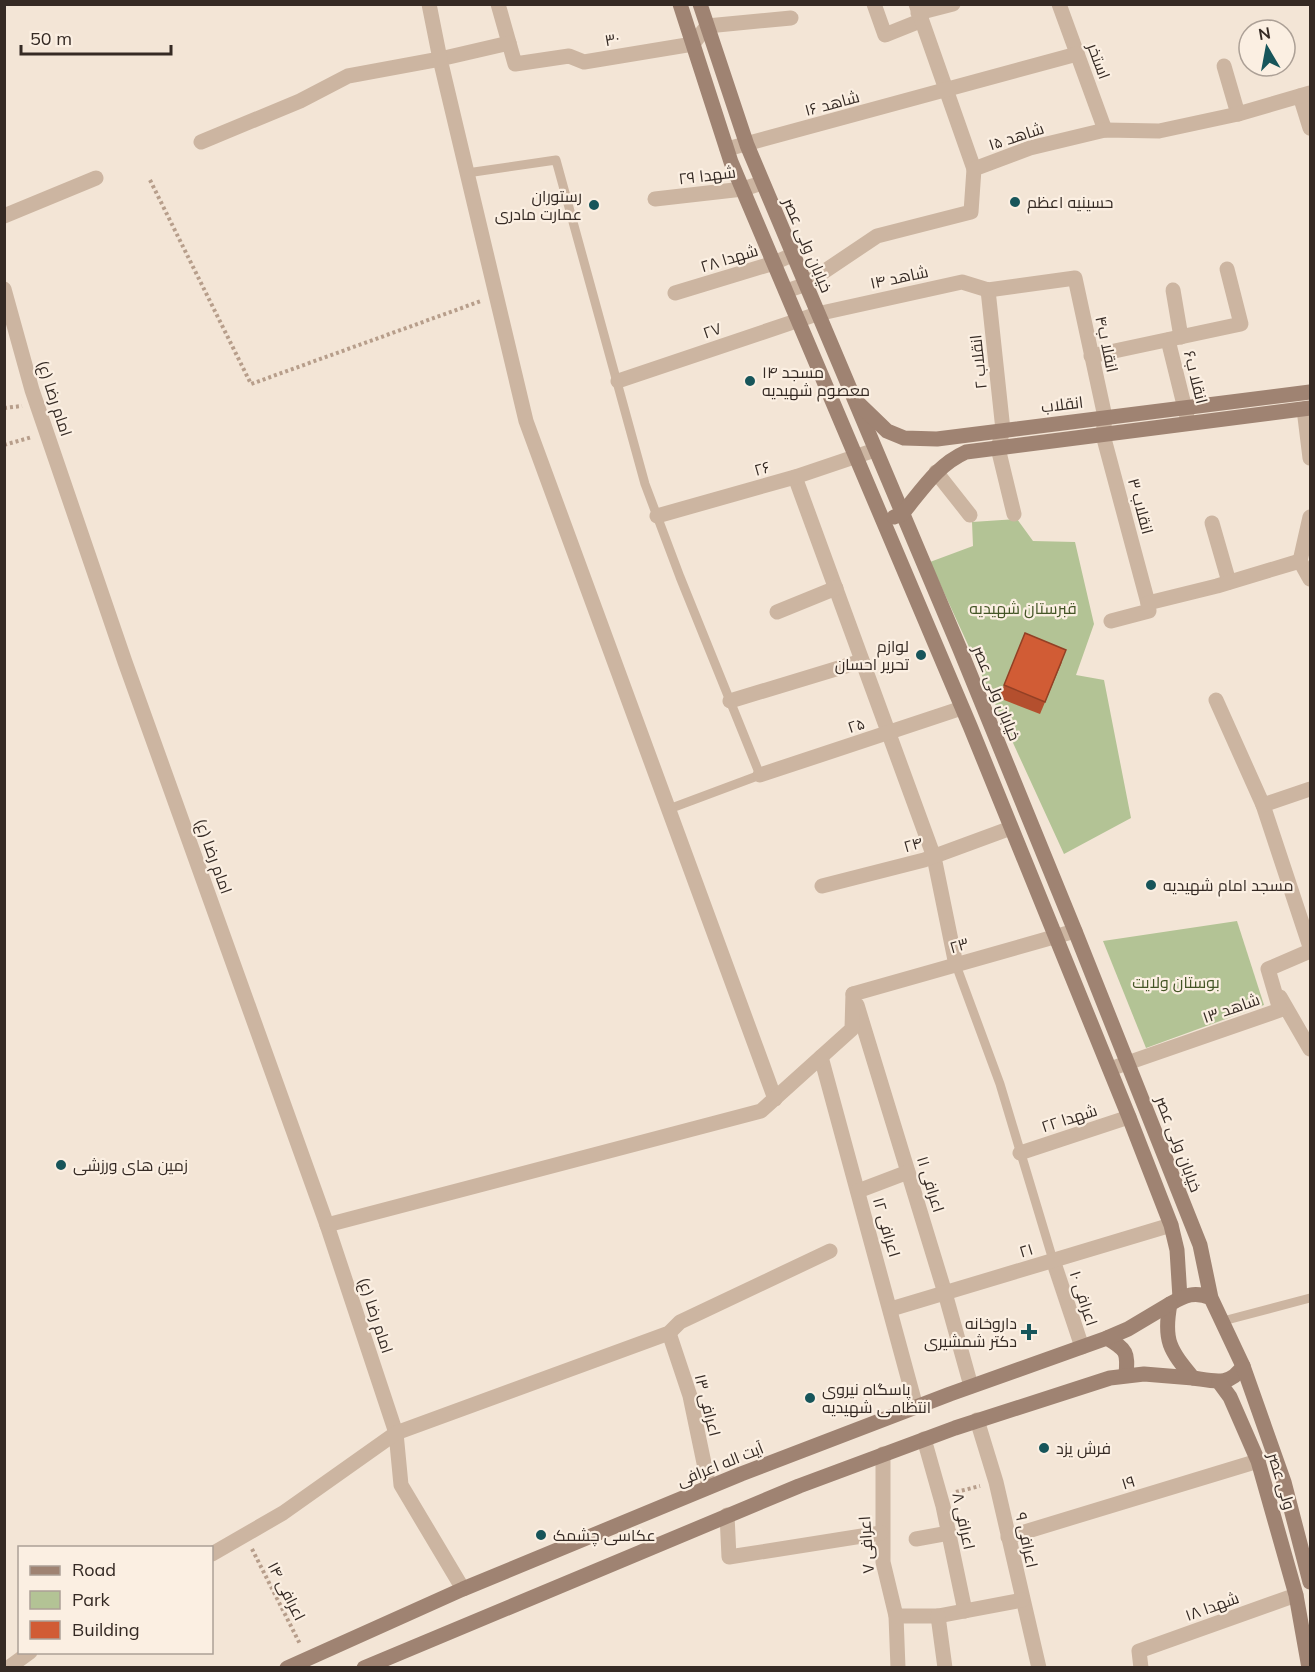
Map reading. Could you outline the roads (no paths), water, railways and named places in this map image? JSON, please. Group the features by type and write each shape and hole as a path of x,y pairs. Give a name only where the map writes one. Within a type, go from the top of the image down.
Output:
{"main road":[{"path":"680,4 743,189 962,708 1110,1069 1171,1225 1177,1250 1175,1301 1166,1324 1168,1341 1177,1358 1193,1378"},
{"name":"خیابان ولی عصر","path":"700,4 762,183 959,647 1200,1245 1211,1298"},
{"name":"انقلاب","path":"853,398 887,431 904,438 937,439 1311,392"},
{"path":"833,403 853,398"},
{"path":"883,521 902,514 936,472 954,457 966,452 1307,408"},
{"path":"364,1668 727,1515 977,1420 1126,1375 1167,1375 1220,1382 1229,1380 1238,1374 1243,1366 1211,1298 1200,1293 1190,1294 1175,1301"},
{"name":"آیت اله اعرافی","path":"287,1668 463,1589 709,1487 971,1386 1107,1338 1128,1329 1175,1301"},
{"path":"1107,1338 1123,1348 1128,1356 1126,1375"},
{"name":"ولی عصر","path":"1243,1366 1284,1482 1311,1582"},
{"name":"ولی عصر","path":"1220,1382 1230,1397 1258,1461 1296,1595 1309,1668"}],"street":[{"path":"429,4 526,421 775,1099"},
{"path":"201,142 300,101 348,76 440,59 509,43 498,4"},
{"path":"874,4 885,35 918,13 953,4"},
{"name":"استخر","path":"1059,4 1105,130"},
{"path":"918,13 974,169"},
{"path":"693,44 707,26 791,18"},
{"name":"۳۰","path":"509,43 515,64 569,56 584,63 693,44"},
{"name":"شاهد ۱۶","path":"728,149 1077,54"},
{"path":"1224,66 1238,114"},
{"path":"1305,95 1311,128"},
{"name":"شاهد ۱۵","path":"786,291 804,285 877,236 970,212 974,169 1030,148 1105,130 1159,131 1238,114 1305,95"},
{"path":"4,216 96,178"},
{"name":"شهدا ۲۹","path":"655,200 743,189 762,183"},
{"name":"شهدا ۲۸","path":"675,293 774,263 792,255"},
{"path":"1091,356 1241,324 1227,269"},
{"name":"انقلا ب۴","path":"988,290 1075,278 1105,417"},
{"name":"شاهد ۱۴","path":"817,314 962,282 988,290"},
{"name":"امام رضا (ع)","path":"4,289 32,390 125,662 327,1225 396,1433 401,1485 463,1589"},
{"name":"انقلاب ۲","path":"988,290 1003,430"},
{"name":"انقلا ب۶","path":"1173,290 1174,338 1188,424"},
{"name":"۲۷","path":"618,381 817,314"},
{"path":"1307,408 1311,458"},
{"name":"انقلاب ۳","path":"1105,417 1103,435 1148,603"},
{"path":"1003,430 998,448 1014,514"},
{"name":"۲۶","path":"657,516 795,477 875,450"},
{"path":"936,472 970,515"},
{"path":"795,477 934,857 956,965"},
{"path":"1311,517 1300,561 1311,579"},
{"path":"1212,523 1229,582"},
{"path":"1111,621 1149,611 1148,603 1300,561"},
{"path":"777,612 836,588"},
{"path":"730,701 862,661"},
{"path":"1216,700 1263,805 1311,949"},
{"name":"۲۵","path":"760,775 962,708"},
{"path":"1263,805 1311,789"},
{"name":"۲۴","path":"822,886 934,857 1011,828"},
{"path":"1295,901 1311,896"},
{"name":"۲۳","path":"853,994 1075,931"},
{"name":"شاهد ۱۳","path":"1110,1069 1280,1010 1268,969 1311,949"},
{"path":"1273,985 1311,1049"},
{"path":"327,1225 761,1111 852,1029 853,994"},
{"name":"اعرافی ۱۱","path":"853,994 945,1293 971,1386"},
{"name":"اعرافی ۱۲","path":"821,1057 916,1407"},
{"name":"شهدا ۲۲","path":"1020,1153 1129,1117"},
{"path":"858,1191 908,1172"},
{"name":"۲۱","path":"891,1309 1171,1225"},
{"path":"213,1553 283,1513 396,1433 669,1333 680,1322 830,1251"},
{"name":"اعرافی ۱۰","path":"1053,1260 1082,1347"},
{"name":"اعرافی ۱۳","path":"669,1333 690,1396 709,1487"},
{"name":"اعرافی ۹","path":"977,1420 996,1482 1039,1668"},
{"name":"اعرافی ۸","path":"924,1439 949,1533 965,1611"},
{"name":"اعرافی ۷","path":"883,1454 882,1562 896,1616 898,1668"},
{"name":"۱۹","path":"1008,1537 1258,1461"},
{"path":"727,1515 729,1557 881,1533"},
{"path":"916,1539 949,1533"},
{"name":"شهدا ۱۸","path":"1142,1668 1139,1651 1296,1595"},
{"path":"896,1616 938,1616 1022,1600"},
{"path":"938,1616 945,1668"},
{"path":"8,1668 29,1654"}],"lane":[{"path":"467,173 556,160 645,484 760,775 669,809"},
{"path":"956,965 1000,1084 1053,1260"},
{"path":"1223,1321 1311,1298"}],"place":[{"name":"حسینیه اعظم","path":"1015,202"},
{"name":"رستوران عمارت مادری","path":"594,205"},
{"name":"مسجد ۱۴ معصوم شهیدیه","path":"750,381"},
{"name":"لوازم تحریر احسان","path":"921,655"},
{"name":"مسجد امام شهیدیه","path":"1151,885"},
{"name":"زمین های ورزشی","path":"61,1165"},
{"name":"داروخانه دکتر شمشیری","path":"1029,1332"},
{"name":"پاسگاه نیروی انتظامی شهیدیه","path":"810,1398"},
{"name":"فرش یزد","path":"1044,1448"},
{"name":"عکاسی چشمک","path":"541,1535"}],"park label":[{"name":"قبرستان شهیدیه","path":"1023,608"},
{"name":"بوستان ولایت","path":"1176,982"}]}
